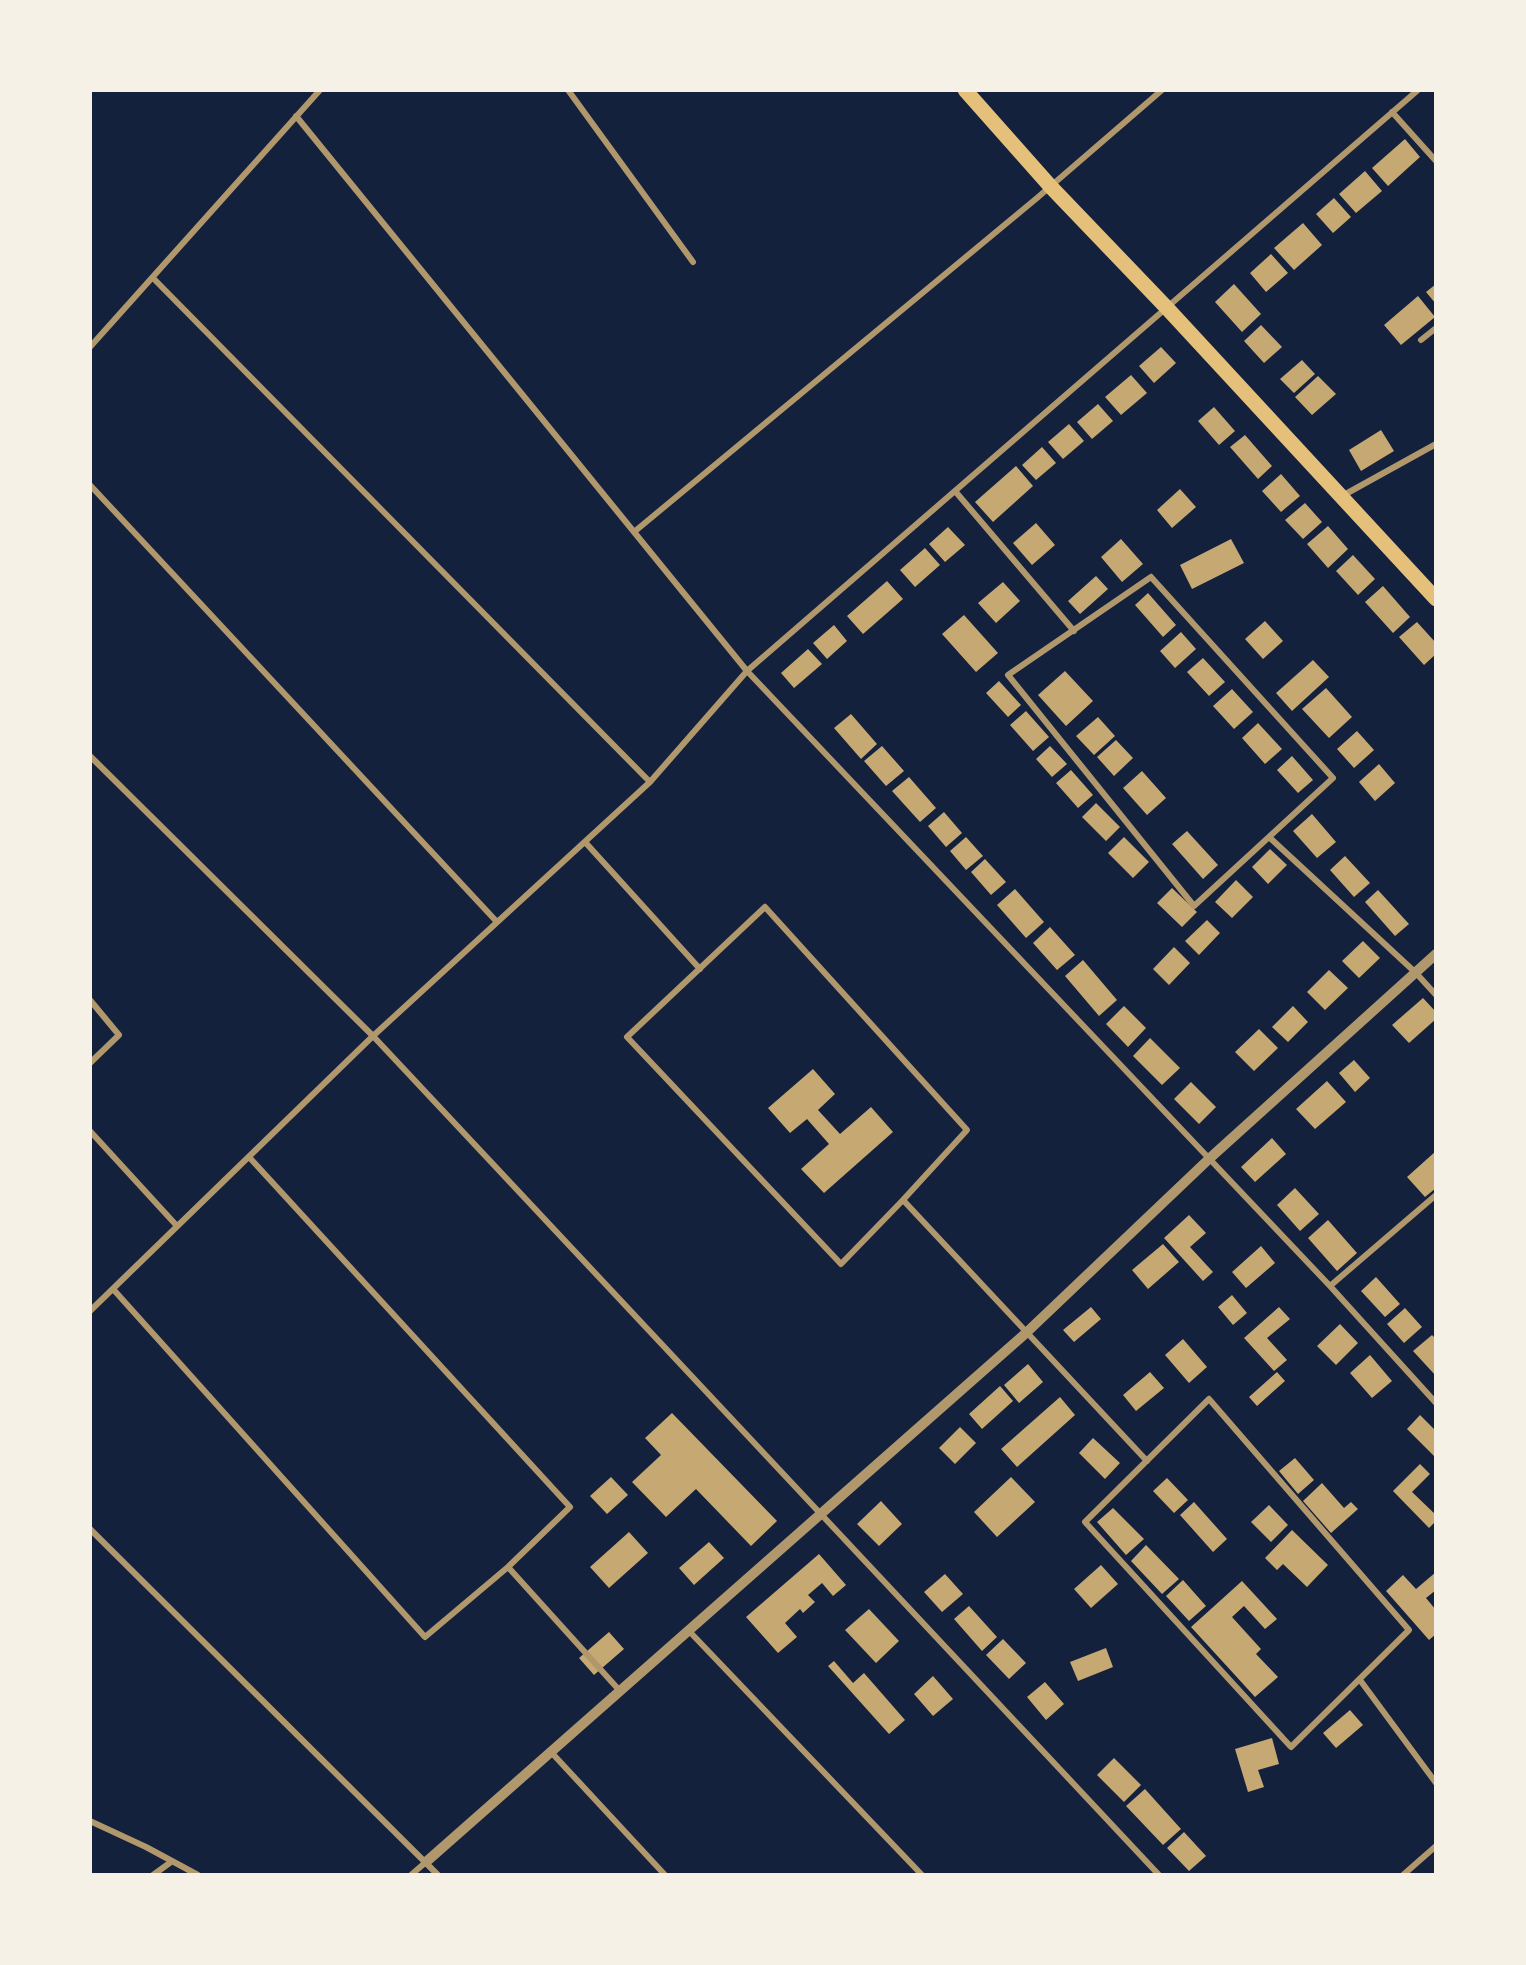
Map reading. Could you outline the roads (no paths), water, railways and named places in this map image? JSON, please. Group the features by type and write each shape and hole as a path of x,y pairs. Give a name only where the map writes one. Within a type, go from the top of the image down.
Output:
{"main road":[{"path":"965,90 1051,187 1166,307 1436,599"}],"street":[{"path":"90,347 320,90"},
{"path":"568,90 693,262"},
{"path":"634,531 1051,187 1162,90"},
{"path":"90,1311 373,1036 650,782 747,671 1418,90"},
{"path":"1392,112 1436,161"},
{"path":"296,116 747,671 1210,1158 1436,1403"},
{"path":"153,278 650,782"},
{"path":"1421,340 1436,328"},
{"path":"1340,497 1436,444"},
{"path":"90,485 496,922"},
{"path":"955,491 1074,631"},
{"path":"1152,577 1333,778 1269,837 1194,906 1008,675 1152,577"},
{"path":"90,756 373,1036 1159,1875"},
{"path":"1269,837 1416,973 1436,996"},
{"path":"585,842 700,969"},
{"path":"765,907 967,1130 841,1264 627,1037 700,969 765,907"},
{"path":"411,1875 1026,1333 1210,1158 1436,954"},
{"path":"90,1000 119,1035 90,1063"},
{"path":"90,1131 177,1226"},
{"path":"113,1289 425,1637 508,1567 570,1507 249,1157"},
{"path":"1330,1286 1436,1195"},
{"path":"903,1200 1147,1461"},
{"path":"1209,1399 1409,1630 1360,1680 1291,1747 1085,1522 1209,1399"},
{"path":"90,1529 438,1875"},
{"path":"508,1567 620,1691"},
{"path":"689,1631 922,1875"},
{"path":"1360,1680 1436,1783"},
{"path":"551,1752 664,1875"},
{"path":"90,1821 198,1875"},
{"path":"1403,1875 1436,1846"},
{"path":"153,1875 171,1862"}]}
